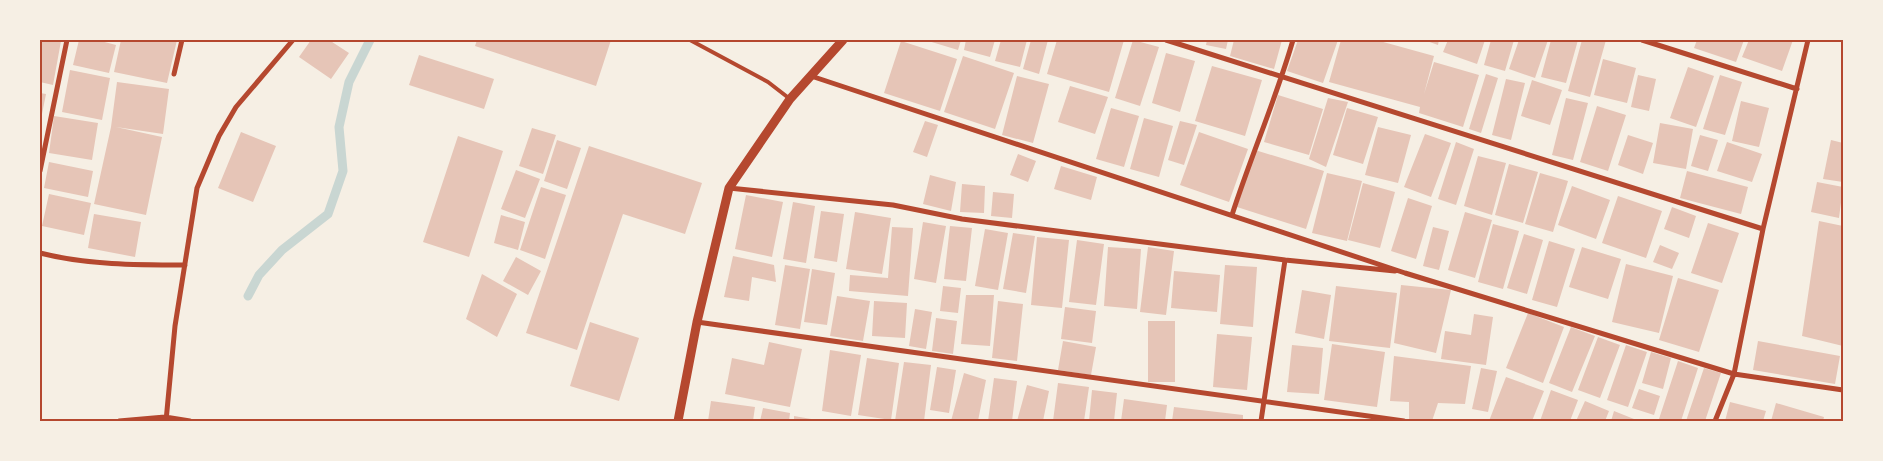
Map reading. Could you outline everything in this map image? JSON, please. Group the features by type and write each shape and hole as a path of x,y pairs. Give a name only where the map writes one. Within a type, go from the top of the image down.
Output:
{"street":[{"path":"40,171 66,40"},
{"path":"174,74 182,40"},
{"path":"165,419 184,265 197,188 219,136 236,106 293,40"},
{"path":"678,421 697,322 729,188 790,99 843,40"},
{"path":"1166,40 1763,230"},
{"path":"1232,215 1254,149 1282,77 1293,40"},
{"path":"1642,40 1797,89"},
{"path":"1715,421 1734,374 1763,230 1808,40"},
{"path":"811,76 1405,272 1734,374 1843,390"},
{"path":"729,188 893,205 962,219 1285,260 1405,272"},
{"path":"40,253 63,259 130,265 184,265"},
{"path":"1261,421 1285,260"},
{"path":"697,322 1404,421"},
{"path":"119,421 165,419 190,421"}],"lane":[{"path":"690,40 768,82 790,99"}],"building":[{"path":"40,40 61,41 53,85 40,82"},
{"path":"79,40 97,40 116,45 109,73 73,65"},
{"path":"121,40 177,40 167,83 114,72"},
{"path":"311,40 329,40 349,53 331,79 299,57"},
{"path":"477,40 611,40 596,86 475,46"},
{"path":"925,40 961,40 958,50"},
{"path":"966,40 995,40 990,57 964,50"},
{"path":"1001,40 1027,40 1020,67 995,61"},
{"path":"1031,40 1048,40 1039,74 1023,69"},
{"path":"1057,40 1124,40 1109,92 1047,74"},
{"path":"1133,40 1159,47 1140,106 1115,98"},
{"path":"1207,40 1228,40 1226,49 1206,45"},
{"path":"1234,40 1282,40 1274,69 1230,56"},
{"path":"1298,40 1338,40 1323,83 1287,71"},
{"path":"1341,40 1376,40 1434,56 1424,94 1434,62 1479,75 1463,127 1419,113 1420,107 1329,82"},
{"path":"1424,40 1439,40 1438,45"},
{"path":"1448,40 1485,40 1477,64 1443,52"},
{"path":"1491,40 1514,40 1505,71 1484,65"},
{"path":"1519,40 1548,40 1535,78 1509,69"},
{"path":"1551,40 1578,40 1566,83 1541,77"},
{"path":"1582,40 1606,40 1590,97 1568,91"},
{"path":"1697,40 1744,40 1736,62 1694,48"},
{"path":"1749,40 1793,40 1782,71 1742,57"},
{"path":"901,41 957,59 940,111 884,93"},
{"path":"1166,53 1195,61 1180,112 1152,103"},
{"path":"419,55 494,79 484,109 409,85"},
{"path":"963,56 1014,73 995,129 944,112"},
{"path":"1603,59 1636,68 1627,103 1594,95"},
{"path":"1212,66 1262,80 1245,136 1195,121"},
{"path":"1688,67 1714,76 1696,127 1670,118"},
{"path":"70,70 110,78 102,120 62,112"},
{"path":"1486,74 1498,78 1481,133 1469,129"},
{"path":"1638,75 1656,79 1649,111 1631,107"},
{"path":"1720,75 1742,82 1725,135 1703,129"},
{"path":"1017,76 1049,84 1033,143 1002,135"},
{"path":"1506,79 1525,83 1511,140 1492,135"},
{"path":"1532,80 1562,90 1550,125 1521,116"},
{"path":"117,82 169,89 163,134 116,127 162,137 146,215 94,204 111,127"},
{"path":"1070,86 1108,97 1095,134 1058,122"},
{"path":"40,93 46,94 41,119 40,119"},
{"path":"1278,95 1323,109 1309,155 1264,142"},
{"path":"1328,98 1348,102 1326,167 1309,159"},
{"path":"1566,98 1588,103 1573,160 1552,155"},
{"path":"1741,101 1769,108 1759,147 1732,141"},
{"path":"1597,106 1626,115 1608,171 1580,162"},
{"path":"1111,108 1139,116 1124,167 1096,159"},
{"path":"1347,108 1378,117 1363,164 1333,155"},
{"path":"54,116 98,123 92,160 49,153"},
{"path":"1144,118 1173,126 1159,177 1130,169"},
{"path":"925,121 938,125 927,157 913,152"},
{"path":"1180,121 1197,125 1184,165 1168,160"},
{"path":"1660,123 1693,129 1686,169 1653,163"},
{"path":"1378,127 1411,135 1398,183 1365,175"},
{"path":"532,128 556,135 543,174 519,166"},
{"path":"241,132 276,146 253,202 218,188"},
{"path":"1199,132 1248,149 1229,202 1180,185"},
{"path":"1425,134 1451,143 1431,197 1404,187"},
{"path":"1628,135 1653,143 1643,174 1618,165"},
{"path":"1700,135 1718,140 1708,171 1691,166"},
{"path":"458,136 503,151 469,257 423,242"},
{"path":"557,140 581,148 567,189 544,181"},
{"path":"1831,140 1843,143 1843,182 1823,179"},
{"path":"1456,142 1474,149 1456,205 1438,199"},
{"path":"1727,142 1762,154 1752,182 1717,171"},
{"path":"589,146 702,183 685,234 623,214 577,350 526,333"},
{"path":"1255,150 1324,171 1306,229 1237,207"},
{"path":"1018,154 1036,161 1028,182 1010,175"},
{"path":"1478,156 1506,163 1492,215 1464,206"},
{"path":"49,162 93,171 88,197 44,188"},
{"path":"1509,164 1538,172 1523,223 1495,215"},
{"path":"1061,166 1097,177 1091,200 1054,189"},
{"path":"516,170 540,179 525,218 501,209"},
{"path":"1687,171 1748,187 1741,214 1680,198"},
{"path":"1327,173 1362,181 1347,241 1312,233"},
{"path":"1540,173 1568,181 1553,232 1525,224"},
{"path":"930,175 956,182 951,211 923,204"},
{"path":"1817,182 1843,187 1839,218 1811,212"},
{"path":"1363,183 1395,192 1380,248 1348,240"},
{"path":"962,184 985,186 984,213 960,212"},
{"path":"1572,186 1610,200 1596,239 1558,225"},
{"path":"541,187 566,195 545,259 520,250"},
{"path":"993,192 1014,194 1012,218 991,216"},
{"path":"49,194 91,203 84,235 42,226"},
{"path":"746,195 783,202 772,257 735,249"},
{"path":"1618,196 1662,211 1646,258 1602,243"},
{"path":"1408,198 1432,206 1416,259 1391,251"},
{"path":"793,202 815,206 806,263 783,259"},
{"path":"1672,207 1696,216 1689,238 1664,229"},
{"path":"821,211 844,214 837,262 814,258"},
{"path":"855,212 891,218 882,274 846,269"},
{"path":"1465,212 1492,220 1475,278 1448,270"},
{"path":"94,214 141,222 135,257 88,248"},
{"path":"501,215 525,222 518,250 494,243"},
{"path":"1819,221 1843,226 1843,346 1802,336"},
{"path":"923,222 946,226 936,283 914,279"},
{"path":"1708,223 1739,233 1722,283 1691,273"},
{"path":"1493,224 1519,231 1503,289 1478,282"},
{"path":"950,226 972,228 966,281 944,279"},
{"path":"892,227 913,228 908,296 849,291 850,275 888,278"},
{"path":"1433,227 1449,231 1439,270 1423,266"},
{"path":"985,229 1008,233 998,290 975,286"},
{"path":"1013,233 1035,236 1026,293 1003,289"},
{"path":"1524,234 1543,240 1527,294 1507,288"},
{"path":"1037,237 1069,240 1062,308 1031,305"},
{"path":"1077,240 1104,244 1096,305 1069,302"},
{"path":"1549,241 1575,249 1557,307 1532,300"},
{"path":"1660,245 1679,253 1672,269 1653,262"},
{"path":"1108,247 1141,249 1137,309 1104,306"},
{"path":"1148,247 1174,251 1166,315 1140,312"},
{"path":"1582,247 1621,259 1608,299 1569,287"},
{"path":"733,256 774,265 776,282 752,277 749,301 724,297"},
{"path":"516,257 541,271 528,295 503,281"},
{"path":"1626,264 1673,276 1659,333 1612,322"},
{"path":"785,265 810,269 800,329 775,325"},
{"path":"1225,265 1257,267 1253,327 1220,324"},
{"path":"812,269 835,273 827,325 804,322"},
{"path":"1174,271 1220,275 1217,312 1171,308"},
{"path":"482,274 517,294 497,337 466,319"},
{"path":"1678,278 1719,290 1699,352 1659,340"},
{"path":"1401,285 1451,290 1436,353 1394,343"},
{"path":"943,286 961,288 958,313 940,311"},
{"path":"1336,286 1397,293 1390,348 1329,341"},
{"path":"1302,290 1331,295 1324,339 1295,333"},
{"path":"966,295 994,295 990,346 961,344"},
{"path":"837,296 870,301 863,341 830,336"},
{"path":"874,301 907,303 905,338 872,336"},
{"path":"998,301 1023,304 1017,361 992,358"},
{"path":"1065,307 1096,311 1092,343 1061,339"},
{"path":"915,309 932,312 926,349 909,346"},
{"path":"1528,313 1564,327 1543,383 1506,368"},
{"path":"1474,314 1493,317 1486,365 1441,359 1445,331 1471,335"},
{"path":"936,318 957,321 953,354 932,351"},
{"path":"1148,321 1175,321 1175,382 1148,382"},
{"path":"590,322 639,338 619,401 570,386"},
{"path":"1571,327 1595,336 1572,392 1549,383"},
{"path":"1217,334 1252,337 1247,390 1213,387"},
{"path":"1598,337 1620,345 1600,398 1578,390"},
{"path":"1063,341 1096,347 1091,375 1058,370"},
{"path":"1758,341 1840,356 1835,384 1753,370"},
{"path":"769,342 802,349 790,407 725,394 732,358 764,365"},
{"path":"1332,344 1385,352 1377,407 1324,400"},
{"path":"1292,345 1323,348 1319,394 1287,392"},
{"path":"1626,345 1647,352 1628,407 1607,400"},
{"path":"830,350 861,355 851,416 822,411"},
{"path":"1651,352 1671,358 1663,389 1642,383"},
{"path":"1394,356 1471,366 1465,404 1438,403 1432,421 1409,421 1409,402 1390,401"},
{"path":"867,358 899,363 891,420 858,415"},
{"path":"1678,361 1698,368 1681,421 1659,419"},
{"path":"904,362 931,365 924,421 895,421"},
{"path":"937,367 956,370 949,413 930,410"},
{"path":"1481,368 1497,371 1488,412 1472,409"},
{"path":"1704,368 1721,373 1705,421 1686,421"},
{"path":"964,373 986,380 978,421 951,421"},
{"path":"1506,377 1544,391 1532,421 1489,421"},
{"path":"994,378 1017,381 1012,421 988,421"},
{"path":"1058,383 1089,387 1084,421 1053,421"},
{"path":"1027,385 1049,391 1043,421 1017,421"},
{"path":"1639,389 1660,396 1654,415 1632,408"},
{"path":"1092,390 1117,393 1114,421 1089,421"},
{"path":"1551,390 1578,400 1570,421 1540,421"},
{"path":"1124,399 1167,405 1165,421 1121,421"},
{"path":"711,401 755,407 753,421 708,421"},
{"path":"1585,401 1609,411 1605,421 1576,421"},
{"path":"1730,402 1766,411 1763,421 1725,421"},
{"path":"1776,403 1824,417 1823,421 1771,421"},
{"path":"1174,407 1243,415 1243,421 1172,421"},
{"path":"763,408 790,413 789,421 760,421"},
{"path":"1614,411 1639,421 1611,421"},
{"path":"794,416 817,420 817,421 794,421"}],"waterway":[{"path":"248,296 259,275 282,250 328,214 343,171 339,127 349,82 370,40"}]}
